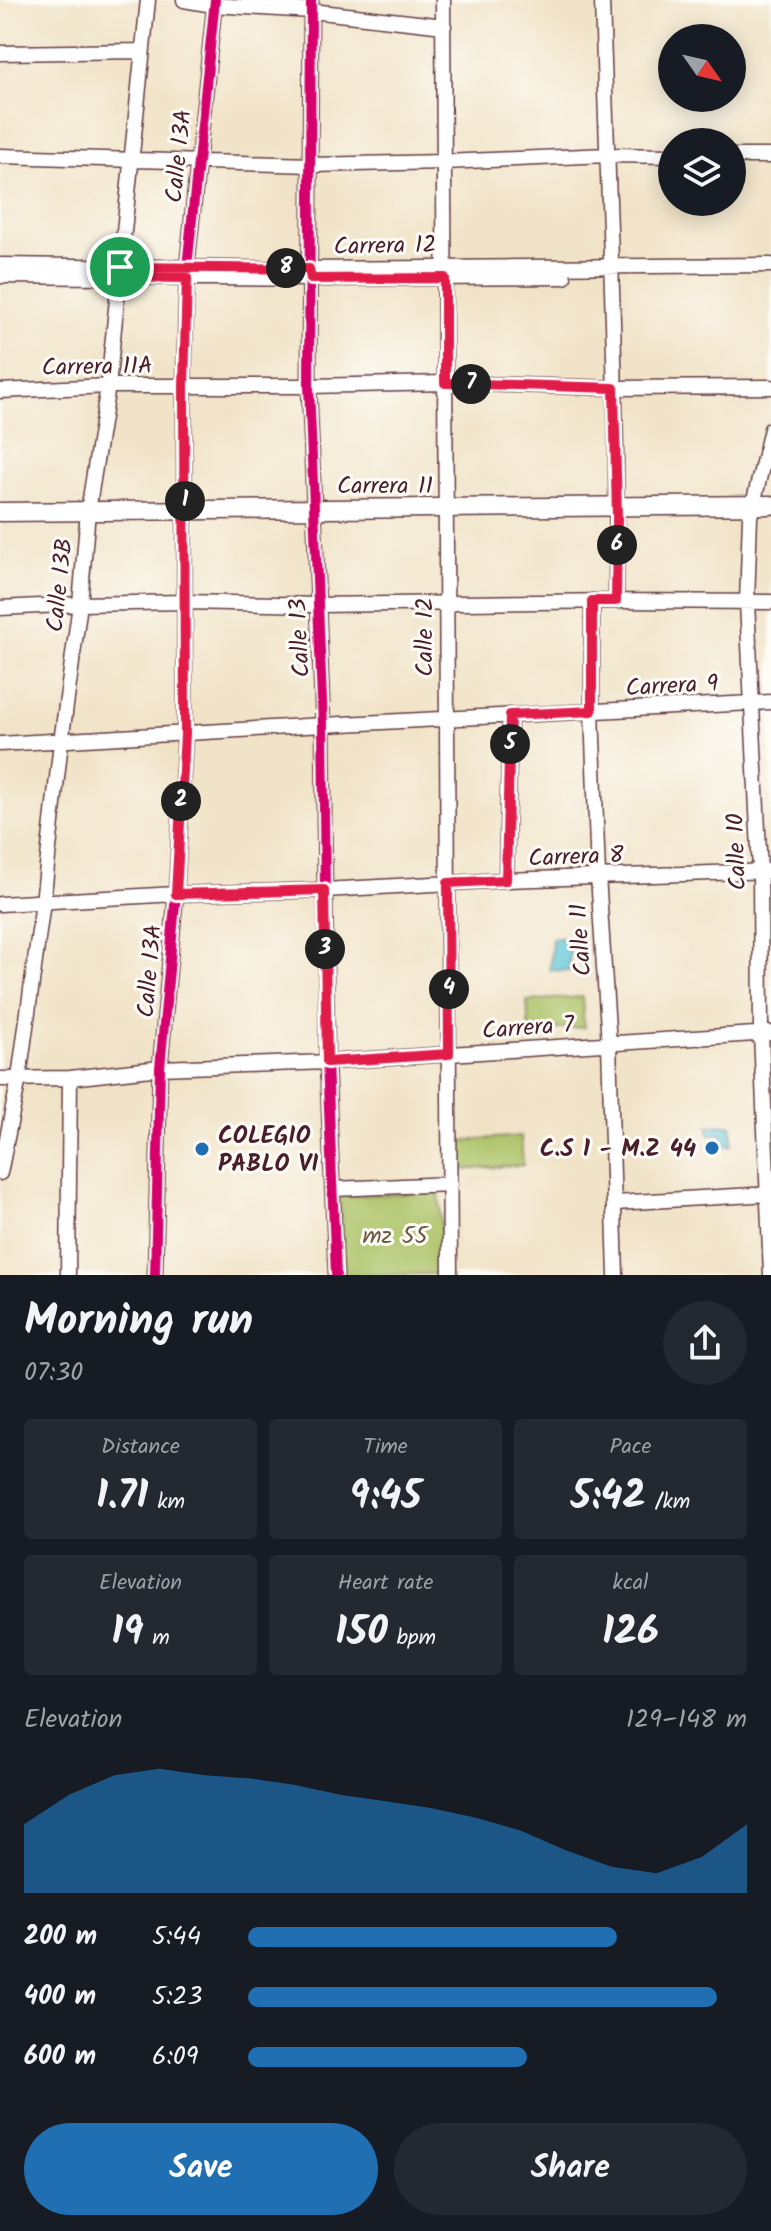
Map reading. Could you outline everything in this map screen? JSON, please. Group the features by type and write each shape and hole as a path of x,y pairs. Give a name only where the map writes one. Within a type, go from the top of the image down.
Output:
{"main road":[{"name":"Carrera 11","path":"0,522 185,514 758,509 771,517"},
{"name":"Carrera 11","path":"0,512 88,516"}],"street":[{"name":"Calle 13B","path":"0,1172 19,1078 43,902 88,516 108,386 148,0"},
{"path":"184,0 311,5 444,26"},
{"name":"Calle 12","path":"443,0 450,1275"},
{"path":"602,0 614,388 616,601"},
{"name":"Calle 13A","path":"155,1275 160,1068 176,894 185,734 184,386 187,273 214,2"},
{"name":"Calle 13","path":"311,5 309,386 323,725 327,1062 336,1275"},
{"path":"0,53 142,51"},
{"path":"0,156 311,165 658,156"},
{"path":"746,156 771,156"},
{"name":"Carrera 12","path":"0,265 187,273 771,274"},
{"name":"Carrera 12","path":"611,272 771,265"},
{"name":"Carrera 12","path":"0,276 120,272"},
{"name":"Carrera 11A","path":"0,391 108,386 445,383 614,388 771,387"},
{"name":"Calle 10","path":"771,429 747,602 766,872 771,1275"},
{"name":"Calle 11","path":"592,601 592,711 598,876 609,1044 616,1275"},
{"path":"0,608 184,602 317,605 771,602"},
{"name":"Carrera 9","path":"0,744 771,702"},
{"path":"506,880 510,715"},
{"name":"Carrera 8","path":"0,904 598,876 766,872"},
{"name":"Carrera 7","path":"0,1079 70,1078 160,1068 327,1062 766,1033"},
{"path":"68,1275 70,1078"},
{"path":"334,1189 450,1184"},
{"path":"615,1203 769,1194"}],"green space":[{"path":"582,997 584,1027 529,1031 527,1001"},
{"path":"521,1136 523,1165 461,1170 459,1141"},
{"name":"mz 55","path":"439,1192 443,1274 344,1275 339,1196"}],"water":[{"path":"552,938 565,938 570,947 569,971 550,970"},
{"path":"732,1125 732,1145 723,1146 722,1134 709,1134 709,1126"}],"cycle path":[{"path":"155,1275 160,1068 176,894 185,734 184,386 187,267 215,0"},
{"path":"311,0 309,386 323,725 327,1062 336,1275"}],"place":[{"name":"C.S 1 - M.Z 44","path":"712,1148"},
{"name":"COLEGIO PABLO VI","path":"202,1149"}],"route":[{"path":"120,267 309,269 311,279 445,278 445,383 614,388 616,601 592,601 592,711 510,715 506,880 448,883 449,1054 327,1062 324,890 176,894 185,734 184,386 187,278 120,277 120,267"}]}
